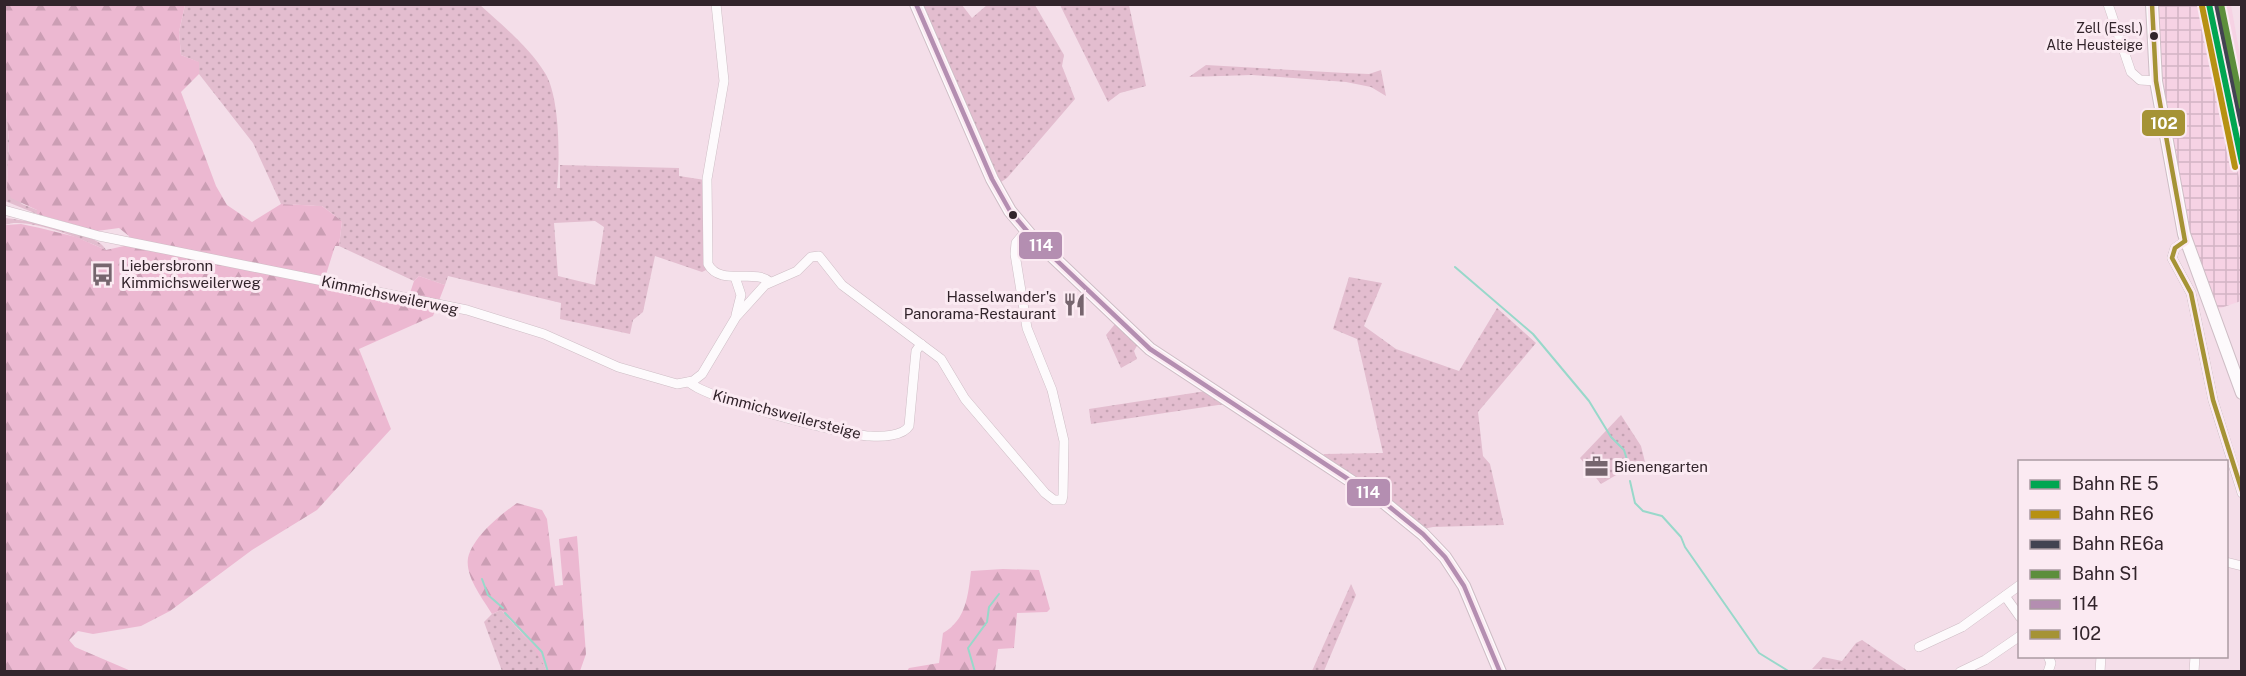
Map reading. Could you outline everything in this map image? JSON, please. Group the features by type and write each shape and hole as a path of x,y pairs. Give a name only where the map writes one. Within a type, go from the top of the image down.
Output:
{"main road":[{"path":"916,4 989,173 1007,206 1026,231 1082,287 1160,357 1386,504 1423,534 1445,557 1464,586 1500,672"},
{"path":"2152,4 2156,81 2186,241 2241,393"}],"street":[{"path":"716,4 724,81 707,179 709,266 716,272 735,277 763,277 770,282"},
{"path":"2108,4 2131,72 2140,80 2156,81"},
{"name":"Kimmichsweilerweg","path":"4,210 99,236 467,310 544,334 626,370 674,383 689,382"},
{"path":"689,382 706,368 736,317 770,282 797,271 811,257 821,256 842,285 943,362 965,399 1045,493 1054,501 1062,501 1064,441 1052,390 1027,328 1015,254 1016,243 1026,231"},
{"path":"2186,241 2175,248 2172,258 2192,298 2213,400 2241,493"},
{"path":"735,277 741,295 736,317"},
{"name":"Kimmichsweilersteige","path":"689,382 708,394 834,429 868,436 889,435 904,432 909,426 916,351 921,344"},
{"path":"1919,647 1962,627 2018,586"},
{"path":"2005,596 2018,616"},
{"path":"1960,672 1985,660 2018,637"},
{"path":"2048,658 2051,663 2048,672"}],"shaded area":[{"path":"185,5 480,5 531,54 550,84 558,129 557,188 560,188 560,165 679,168 679,176 705,180 708,269 702,272 655,256 643,312 633,320 630,334 560,319 561,303 448,276 445,285 419,276 414,281 339,246 342,221 322,206 281,204 253,143 199,74 198,62 181,55 179,32","holes":["595,221 604,227 595,285 558,276 554,223"]},
{"path":"919,5 962,5 972,18 987,5 1035,5 1064,55 1062,66 1075,99 1007,178 998,184"},
{"path":"1060,5 1129,5 1146,86 1120,93 1108,102"},
{"path":"2158,5 2205,5 2241,188 2241,301 2215,310 2195,257 2179,183 2163,81"},
{"path":"2205,5 2231,5 2241,61 2241,188"},
{"path":"1206,65 1369,74 1381,70 1386,96 1371,87 1346,82 1252,75 1189,77"},
{"path":"4,88 9,141 7,188 22,204 37,210 37,214 5,201"},
{"path":"5,218 76,232 100,244 106,250 41,226 15,223 5,225"},
{"path":"1349,277 1382,283 1364,326 1396,349 1459,371 1497,308 1536,343 1478,412 1483,456 1490,464 1504,525 1423,529 1322,458 1324,454 1383,453 1357,339 1333,329"},
{"path":"1115,324 1138,344 1134,351 1137,359 1121,368 1106,335"},
{"path":"1206,391 1225,404 1091,424 1089,409"},
{"path":"1621,415 1641,446 1647,470 1643,474 1623,471 1601,484 1580,458"},
{"path":"1351,584 1356,595 1324,671 1312,671"},
{"path":"501,610 535,648 547,671 502,671 484,622 492,614"},
{"path":"1862,640 1908,671 1812,669 1823,657 1842,661 1856,643"}],"green space":[{"path":"4,5 185,5 179,32 181,55 199,62 199,74 181,92 216,186 227,205 252,222 281,204 322,206 342,221 339,246 335,246 323,284 408,299 414,281 419,276 445,285 433,316 359,349 391,429 317,510 252,550 170,611 141,626 93,634 78,631 69,640 75,647 131,671 5,671 5,225 21,224 40,228 76,237 106,250 124,246 129,236 119,228 97,231 37,214 37,210 11,198 7,188 9,141 4,88"},
{"path":"517,503 542,510 547,519 555,586 563,585 559,539 577,536 586,654 580,671 547,671 527,639 501,610 492,614 469,573 468,558 475,542 495,520"},
{"path":"1039,570 1050,609 1047,612 1017,613 1014,648 998,649 995,671 907,671 909,668 939,663 943,633 951,628 961,614 967,598 971,571"}],"waterway":[{"path":"1455,267 1533,334 1589,401 1611,437 1624,450 1629,466"},
{"path":"1630,481 1635,503 1643,511 1662,516 1681,537 1685,547 1759,653 1790,672"},
{"path":"482,579 488,595 503,608"},
{"path":"975,672 968,648 987,622 989,607 999,594"},
{"path":"505,613 542,652 548,672"}],"transit line":[{"name":"114","path":"916,4 992,179 1010,211 1032,237 1150,349 1386,504 1423,534 1445,557 1464,586 1500,672"},
{"name":"102","path":"2152,4 2156,81 2185,241"},
{"path":"2209,4 2242,163"},
{"name":"102","path":"2185,241 2175,248 2172,258 2191,293 2213,400 2242,491"}],"rail line":[{"name":"RE6a","path":"2217,4 2242,125"},
{"name":"S1","path":"2221,4 2242,107"},
{"name":"RE6","path":"2202,6 2235,167"}],"place":[{"name":"Zell (Essl.) Alte Heusteige","path":"2154,36"},
{"name":"Liebersbronn Kimmichsweilerweg","path":"103,274"},
{"name":"Hasselwander's Panorama-Restaurant","path":"1074,305"},
{"name":"Bienengarten","path":"1596,466"}]}
